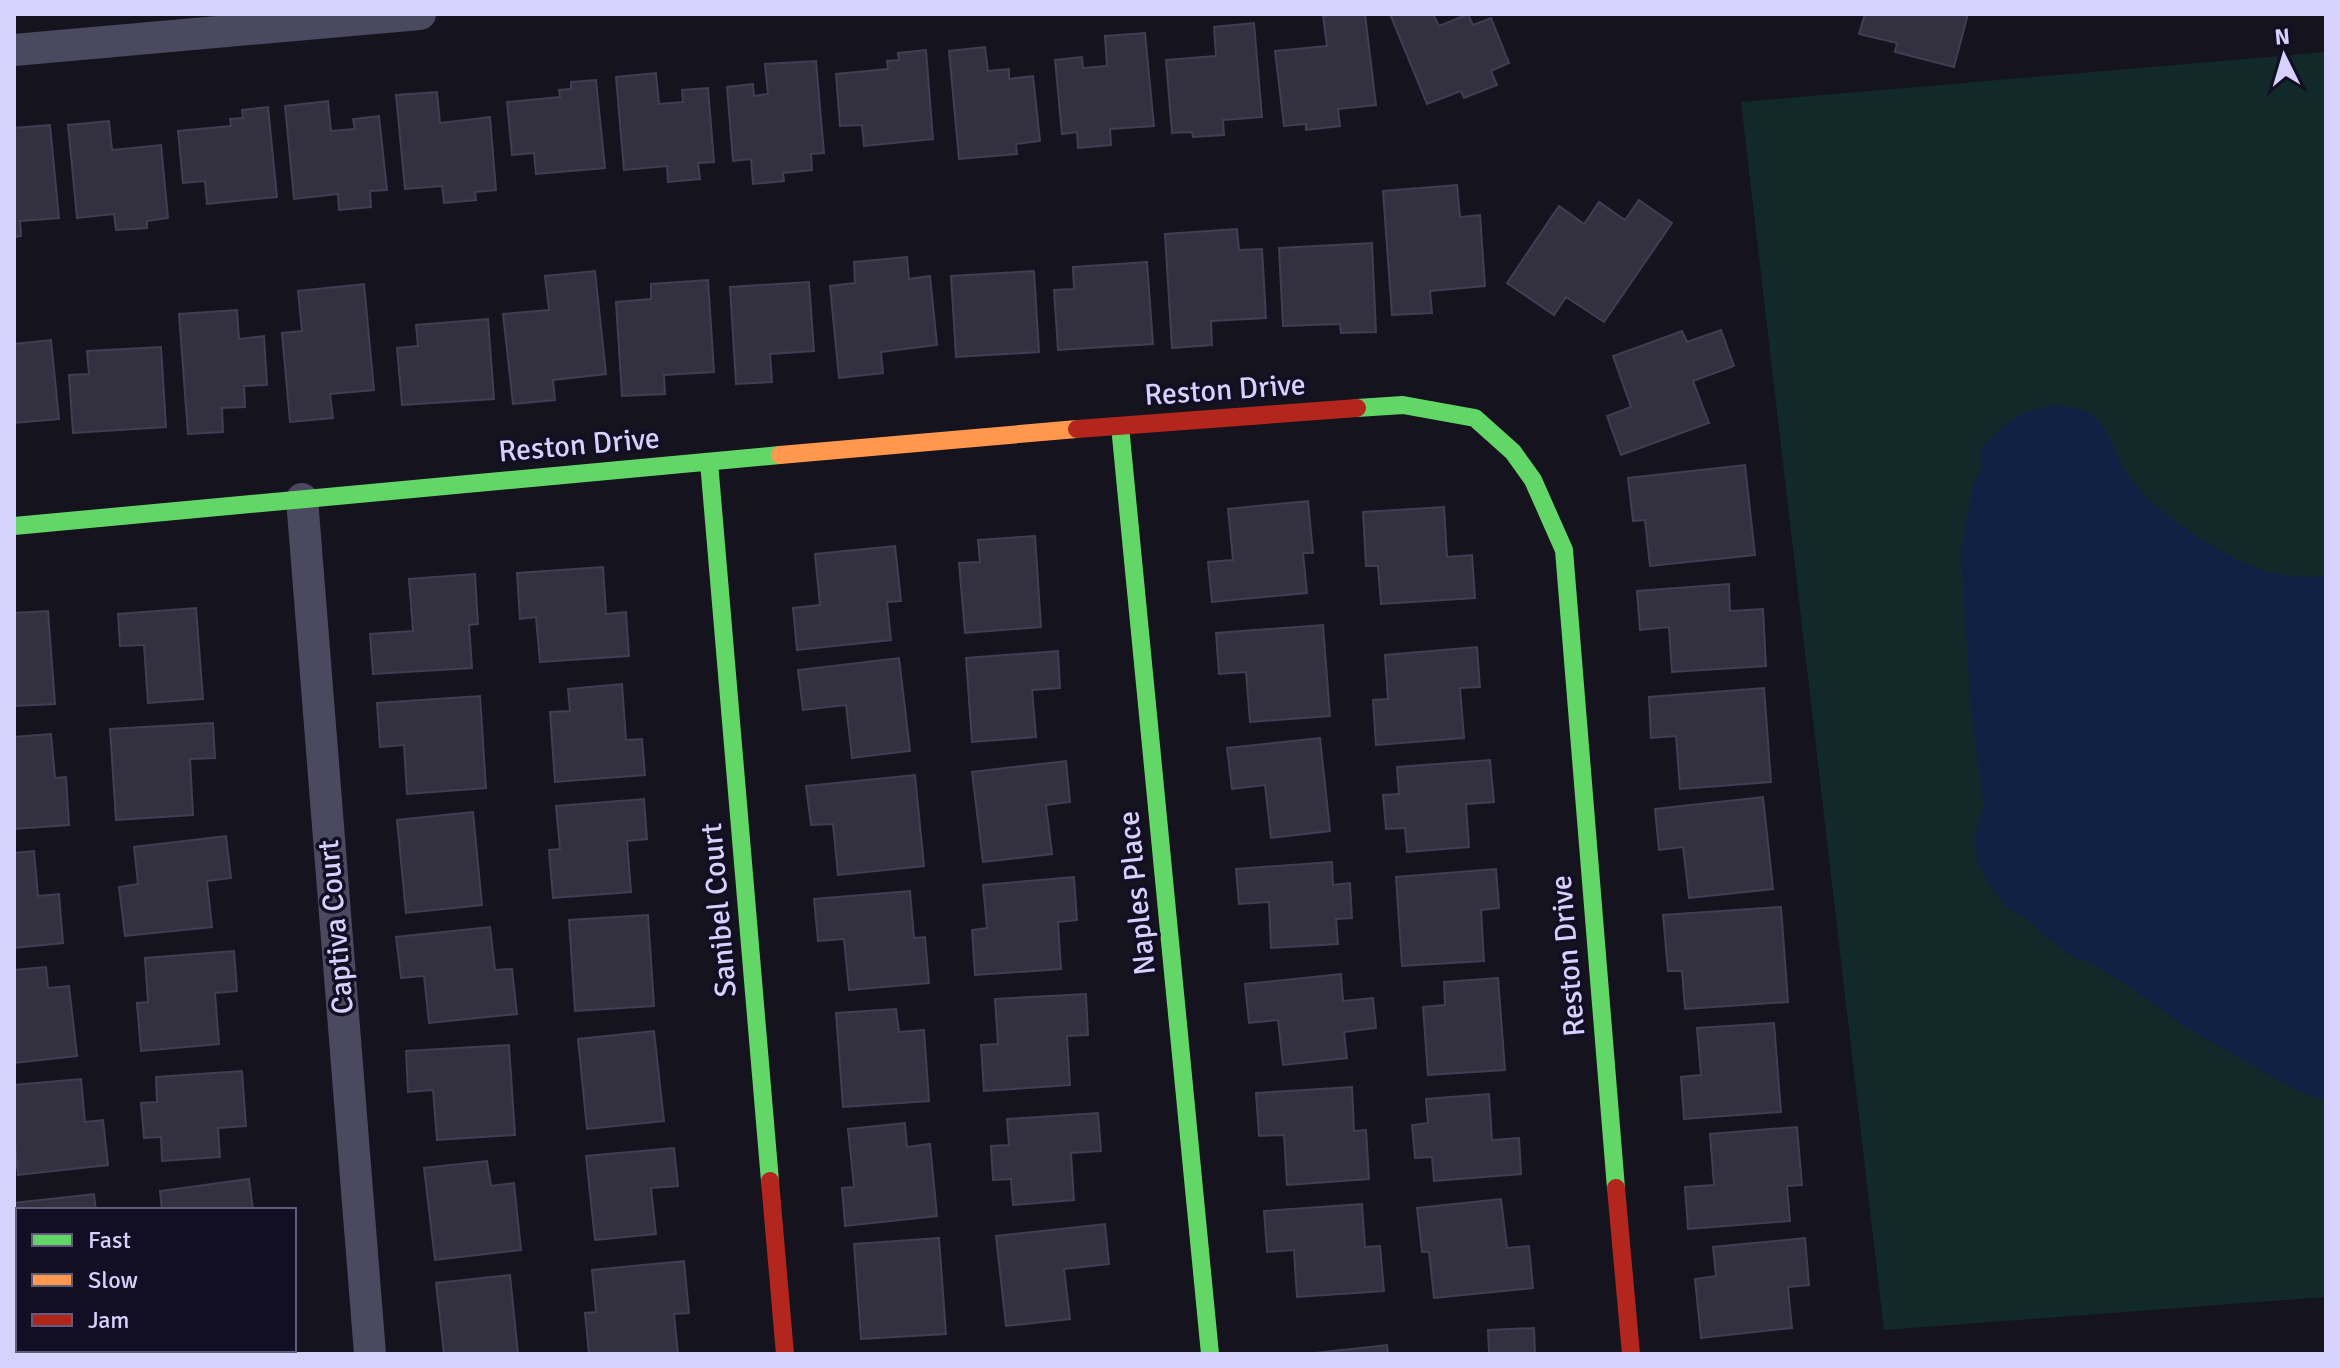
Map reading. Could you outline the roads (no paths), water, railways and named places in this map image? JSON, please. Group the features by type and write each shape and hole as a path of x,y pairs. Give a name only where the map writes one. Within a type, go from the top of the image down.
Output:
{"street":[{"path":"14,50 176,25 420,14"},
{"name":"Reston Drive","path":"14,526 1120,426 1403,405 1475,418 1513,452 1533,480 1564,550 1631,1354"},
{"name":"Naples Place","path":"1120,426 1210,1354"},
{"name":"Sanibel Court","path":"709,462 785,1354"},
{"name":"Captiva Court","path":"302,499 370,1354"}],"water":[{"path":"2051,406 2076,408 2093,415 2106,431 2130,478 2142,493 2170,517 2217,549 2269,572 2306,577 2326,575 2326,1101 2292,1088 2185,1027 2124,983 2087,961 2075,959 2031,922 2007,908 1987,882 1977,858 1974,840 1984,806 1971,713 1961,552 1972,490 1982,465 1982,447 2019,415"}]}
